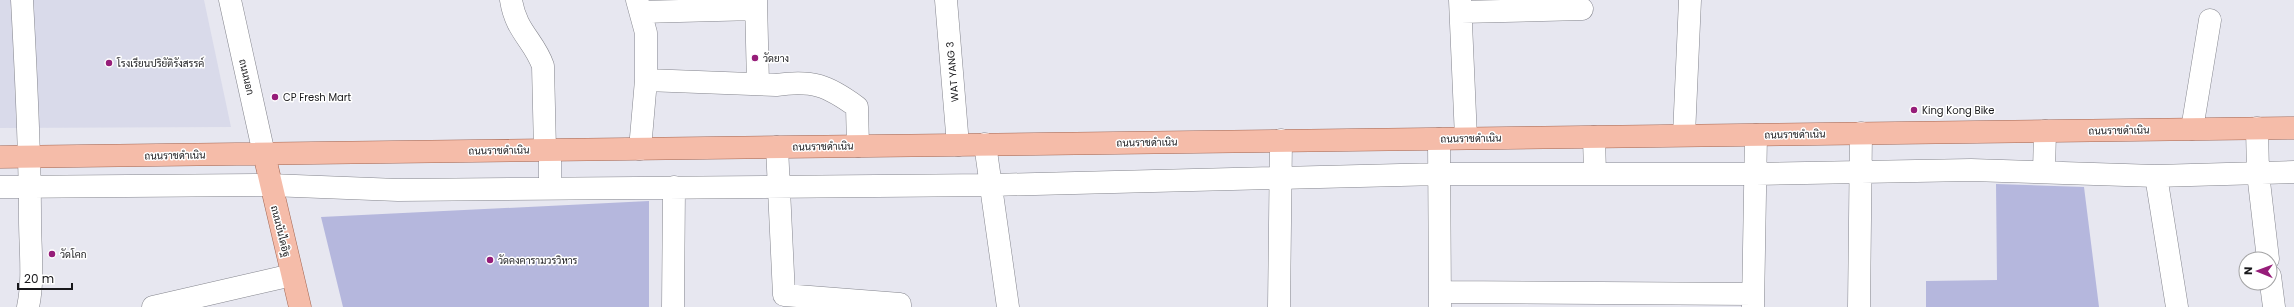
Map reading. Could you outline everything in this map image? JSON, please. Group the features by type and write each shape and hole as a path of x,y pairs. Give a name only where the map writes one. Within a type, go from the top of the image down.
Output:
{"main road":[{"name":"ถนนราชดำเนิน","path":"0,157 2294,128"},
{"name":"ถนนบันไดอิฐ","path":"264,154 270,185 300,307"}],"street":[{"path":"22,0 28,92 30,187 31,289 28,307"},
{"name":"ถนนนอก","path":"230,0 264,154"},
{"path":"511,0 518,25 538,54 543,66 550,188"},
{"name":"WAT YANG 3","path":"946,0 958,145"},
{"path":"1684,136 1690,0"},
{"path":"640,149 646,80 646,33 639,6 756,5 758,84"},
{"path":"1466,138 1460,6 1582,10"},
{"path":"2192,129 2210,20"},
{"path":"646,80 776,85 796,82 819,84 857,107 858,146"},
{"path":"2257,128 2258,173 2267,251"},
{"path":"2044,172 2045,131"},
{"path":"1859,307 1861,133"},
{"path":"1439,139 1440,300 1754,301 1756,135"},
{"path":"1594,137 1595,174"},
{"path":"1278,307 1281,140"},
{"path":"985,144 1008,307"},
{"path":"777,147 784,295 900,304 900,307"},
{"path":"0,187 270,185 398,190 991,185 1440,174 1756,174 1971,170 2156,176 2294,172"},
{"path":"2156,176 2177,307"},
{"path":"673,307 674,188"},
{"path":"153,307 292,275"},
{"path":"2272,291 2274,307"}],"shaded area":[{"name":"โรงเรียนปริยัติรังสรรค์","path":"0,0 204,0 231,127 0,128"},
{"path":"1996,184 2084,187 2099,307 1926,307 1926,281 1997,280"},
{"name":"วัดคงคารามวรวิหาร","path":"649,201 649,307 343,307 321,217"}],"place":[{"name":"วัดยาง","path":"755,58"},
{"name":"โรงเรียนปริยัติรังสรรค์","path":"109,63"},
{"name":"CP Fresh Mart","path":"275,97"},
{"name":"King Kong Bike","path":"1914,110"},
{"name":"วัดโคก","path":"52,254"},
{"name":"วัดคงคารามวรวิหาร","path":"490,260"}]}
